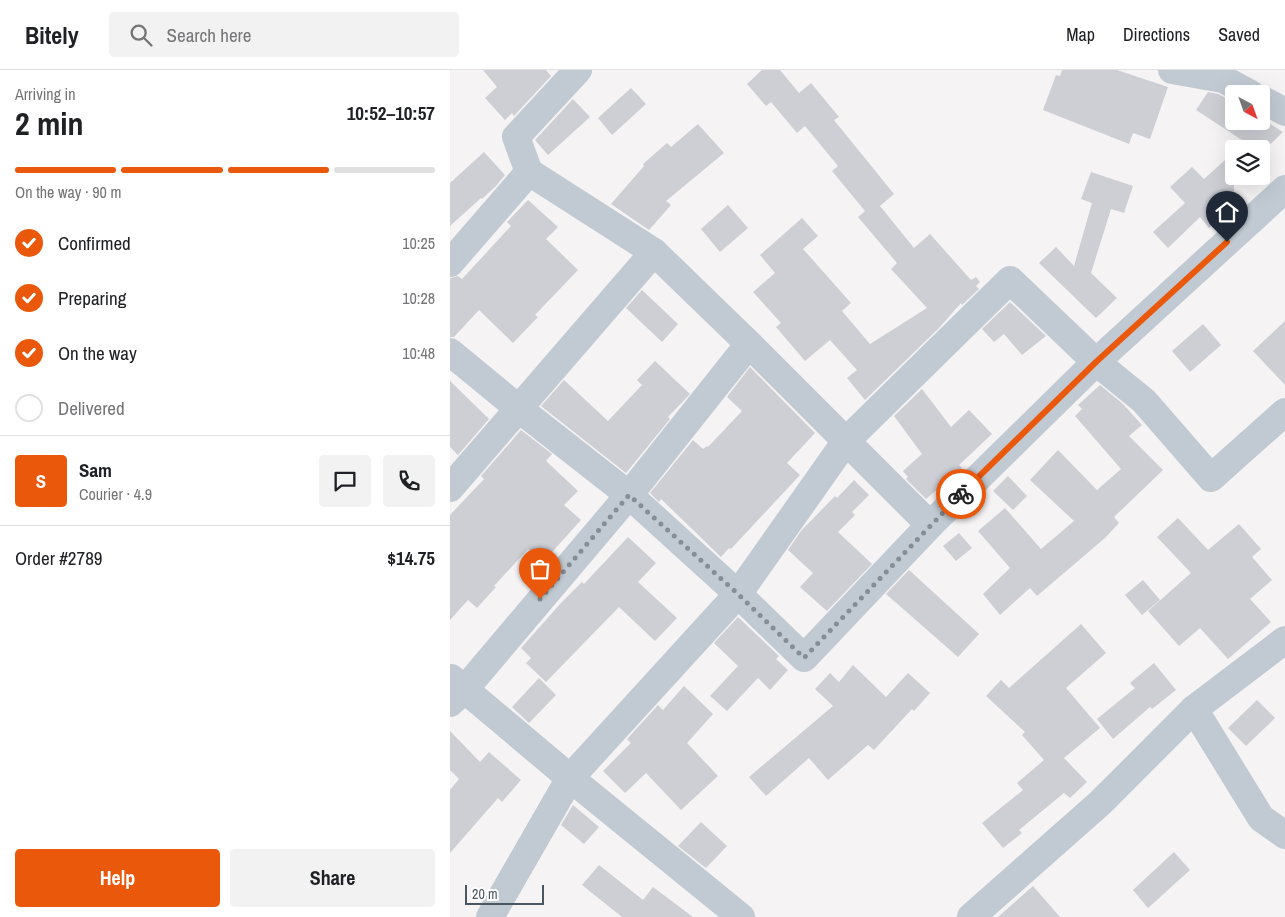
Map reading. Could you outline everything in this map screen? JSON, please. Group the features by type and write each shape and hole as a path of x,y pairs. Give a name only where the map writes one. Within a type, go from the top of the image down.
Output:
{"street":[{"path":"578,70 516,138 529,172 654,252 930,525"},
{"path":"1172,70 1227,75 1240,85"},
{"path":"1270,104 1285,112"},
{"path":"450,263 529,172"},
{"path":"450,352 629,495 738,594 804,658 930,525 1096,362 1285,189"},
{"path":"450,488 654,252"},
{"path":"490,917 570,778 738,594 846,442 1010,280 1096,362 1144,401 1211,478 1285,412"},
{"path":"741,917 570,778 455,690 629,495 749,344"},
{"path":"971,917 1100,803 1194,709 1285,640"},
{"path":"1194,709 1261,818 1285,835"}],"building":[{"path":"483,70 546,70 551,76 514,116 512,113 505,120 485,98 497,87"},
{"path":"762,70 780,70 799,93 811,83 839,117 834,120 894,194 880,206 914,248 930,234 971,280 976,277 980,282 976,286 979,289 962,305 961,303 939,328 865,400 847,378 857,370 830,340 805,361 776,327 781,323 753,292 775,273 760,255 802,218 818,236 803,249 851,303 842,311 870,344 927,308 891,269 897,263 858,217 865,211 832,171 838,166 805,126 797,133 771,102 766,106 747,84"},
{"path":"1062,70 1117,70 1168,87 1150,139 1133,133 1129,144 1043,110 1056,75 1060,76"},
{"path":"631,88 646,104 612,135 598,118"},
{"path":"1208,92 1225,98 1225,129 1196,110"},
{"path":"573,99 590,117 548,155 535,140"},
{"path":"698,124 724,153 666,201 671,205 649,230 611,204 644,166 643,164 667,143 671,147"},
{"path":"1270,124 1283,132 1270,144 1270,140 1242,140 1227,130 1270,130"},
{"path":"484,152 505,175 482,199 450,226 450,183"},
{"path":"1225,160 1225,185 1234,185 1234,208 1209,228 1200,217 1168,248 1153,232 1185,203 1170,187 1192,167 1204,179"},
{"path":"1091,172 1133,186 1124,213 1111,209 1091,273 1117,298 1096,318 1039,263 1056,247 1074,266 1092,203 1081,199"},
{"path":"528,200 558,227 546,239 578,270 535,315 538,317 513,343 479,310 454,337 450,337 450,278 458,276 462,279 511,226 507,222"},
{"path":"728,205 748,228 720,252 701,229"},
{"path":"642,290 678,324 662,342 626,308"},
{"path":"1010,302 1046,336 1022,355 1004,334 994,342 982,329"},
{"path":"1285,321 1285,385 1253,351"},
{"path":"1203,324 1221,345 1190,372 1172,351"},
{"path":"655,361 690,394 668,417 670,419 626,473 541,406 564,380 608,421 642,385 637,380"},
{"path":"750,367 815,433 787,463 800,475 731,549 729,548 721,557 661,499 659,502 650,493 693,440 703,449 708,447 742,411 727,397"},
{"path":"450,381 489,419 458,455 450,447"},
{"path":"1100,385 1123,404 1142,425 1129,436 1163,470 1114,517 1119,523 1105,538 1037,596 1030,588 1000,615 983,594 1010,568 978,531 1005,508 1041,549 1074,521 1030,480 1058,450 1097,490 1121,469 1075,416 1082,409 1078,405"},
{"path":"922,389 951,427 969,410 992,434 959,465 962,468 926,499 906,479 908,477 903,471 922,454 894,416"},
{"path":"521,430 552,454 546,461 578,491 564,505 581,520 543,562 528,549 494,586 496,587 477,608 468,600 450,620 450,515 484,479 481,476"},
{"path":"1008,476 1027,496 1013,510 993,491"},
{"path":"854,480 869,495 852,512 855,515 838,532 872,564 827,611 800,587 813,573 788,550 801,531 835,496 837,498"},
{"path":"1178,518 1208,550 1239,524 1261,549 1252,557 1272,580 1250,599 1271,622 1228,659 1200,628 1179,646 1148,611 1191,573 1157,537"},
{"path":"959,533 972,548 956,561 943,546"},
{"path":"628,537 656,563 638,582 677,618 655,641 619,607 546,682 526,663 531,658 521,648 561,603 582,582 584,584"},
{"path":"909,570 979,634 958,657 886,594"},
{"path":"1143,580 1160,600 1142,615 1125,595"},
{"path":"738,617 779,656 776,659 788,670 770,690 758,678 727,711 710,696 738,666 714,643"},
{"path":"1081,624 1106,653 1066,688 1100,728 1064,758 1087,782 1070,798 1064,793 1019,830 1022,833 1003,848 982,823 1023,790 1017,783 1044,760 1022,735 1025,732 986,696 1001,680 1009,688"},
{"path":"1154,663 1176,690 1152,709 1150,707 1113,739 1097,719 1135,688 1130,683"},
{"path":"853,665 886,697 908,673 930,693 914,711 912,709 874,750 868,745 828,780 809,758 766,796 749,777 833,706 815,689 830,673 839,682"},
{"path":"539,678 556,695 529,723 512,707"},
{"path":"684,686 713,714 687,743 718,776 681,810 646,773 625,793 603,771 631,743 627,739 658,705 663,710"},
{"path":"1257,700 1275,718 1246,746 1228,728"},
{"path":"450,731 480,762 489,752 521,780 502,802 498,798 450,853 450,790 459,779 450,770"},
{"path":"573,805 599,827 584,844 561,825"},
{"path":"701,822 727,846 706,868 678,846"},
{"path":"1174,852 1190,870 1148,908 1133,890"},
{"path":"599,865 643,900 653,887 693,917 622,917 582,885"},
{"path":"1033,886 1060,917 998,917"}],"way so far":[{"path":"540,599 629,495 738,594 804,658 961,494"}],"route":[{"path":"961,494 1096,362 1227,242"}]}
